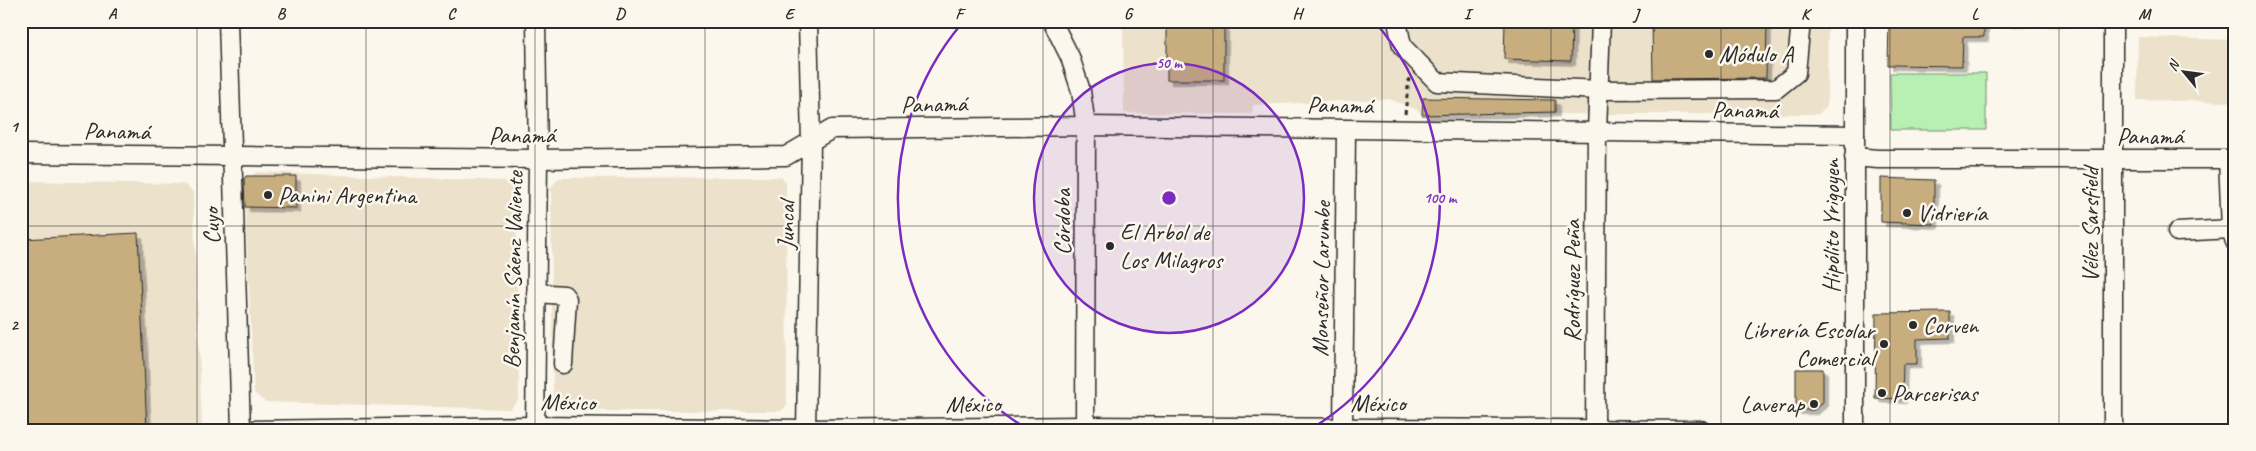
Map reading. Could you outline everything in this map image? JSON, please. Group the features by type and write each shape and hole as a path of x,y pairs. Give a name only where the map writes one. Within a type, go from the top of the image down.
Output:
{"street":[{"name":"Cuyo","path":"228,21 241,430"},
{"name":"Benjamín Sáenz Valiente","path":"535,428 538,159 536,21"},
{"name":"Juncal","path":"806,429 811,142 808,21"},
{"name":"Córdoba","path":"1052,21 1070,57 1081,91 1086,126 1084,428"},
{"path":"1397,21 1402,46 1437,82 1593,89 1776,89 1796,73 1801,21"},
{"name":"Rodríguez Peña","path":"1595,429 1592,132 1593,89 1601,21"},
{"name":"Hipólito Yrigoyen","path":"1855,21 1855,430"},
{"name":"Vélez Sarsfield","path":"2113,21 2113,430"},
{"name":"Panamá","path":"21,154 538,159 786,156 832,129 1086,126 1854,135"},
{"name":"Monseñor Larumbe","path":"1343,428 1346,130"},
{"name":"Panamá","path":"1854,157 2114,160 2232,159"},
{"path":"2177,232 2233,236 2232,159"},
{"path":"536,293 564,295 567,299 563,364"},
{"name":"México","path":"245,430 1343,428 1701,430"}],"shaded area":[{"path":"1123,21 1828,21 1827,106 1819,114 1421,114 1418,110 1389,99 1253,105 1252,114 1124,113"},
{"path":"1997,21 2091,21 2091,28 1997,28"},
{"path":"2138,37 2235,40 2235,102 2137,100"},
{"path":"257,172 505,181 516,196 519,399 510,409 265,402 254,393 244,183"},
{"path":"781,177 786,183 787,405 781,411 561,411 553,403 551,187 559,178"},
{"path":"21,181 184,184 193,192 202,430 21,430"}],"green space":[{"path":"1890,73 1986,73 1986,130 1891,130"}],"building":[{"path":"1167,21 1224,21 1224,80 1167,80"},
{"path":"1505,21 1572,21 1571,61 1504,59"},
{"name":"Módulo A","path":"1652,21 1767,21 1766,78 1653,79"},
{"path":"1889,21 1984,21 1984,37 1963,37 1962,66 1888,65"},
{"path":"1423,98 1555,100 1555,112 1422,115"},
{"name":"Panini Argentina","path":"246,176 296,176 296,208 245,207 244,179"},
{"path":"1881,178 1934,180 1934,224 1881,222"},
{"path":"138,233 147,430 21,430 22,239"},
{"path":"1950,312 1950,338 1917,339 1917,364 1903,364 1902,399 1875,398 1876,313"},
{"path":"1796,369 1823,369 1823,402 1814,410 1796,410"}],"place":[{"name":"Módulo A","path":"1709,54"},
{"name":"Panini Argentina","path":"268,195"},
{"name":"Vidriería","path":"1907,213"},
{"name":"El Arbol de Los Milagros","path":"1110,246"},
{"name":"Corven","path":"1913,325"},
{"name":"Librería Escolar Comercial","path":"1884,344"},
{"name":"Parcerisas","path":"1882,393"},
{"name":"Laverap","path":"1814,404"}]}
